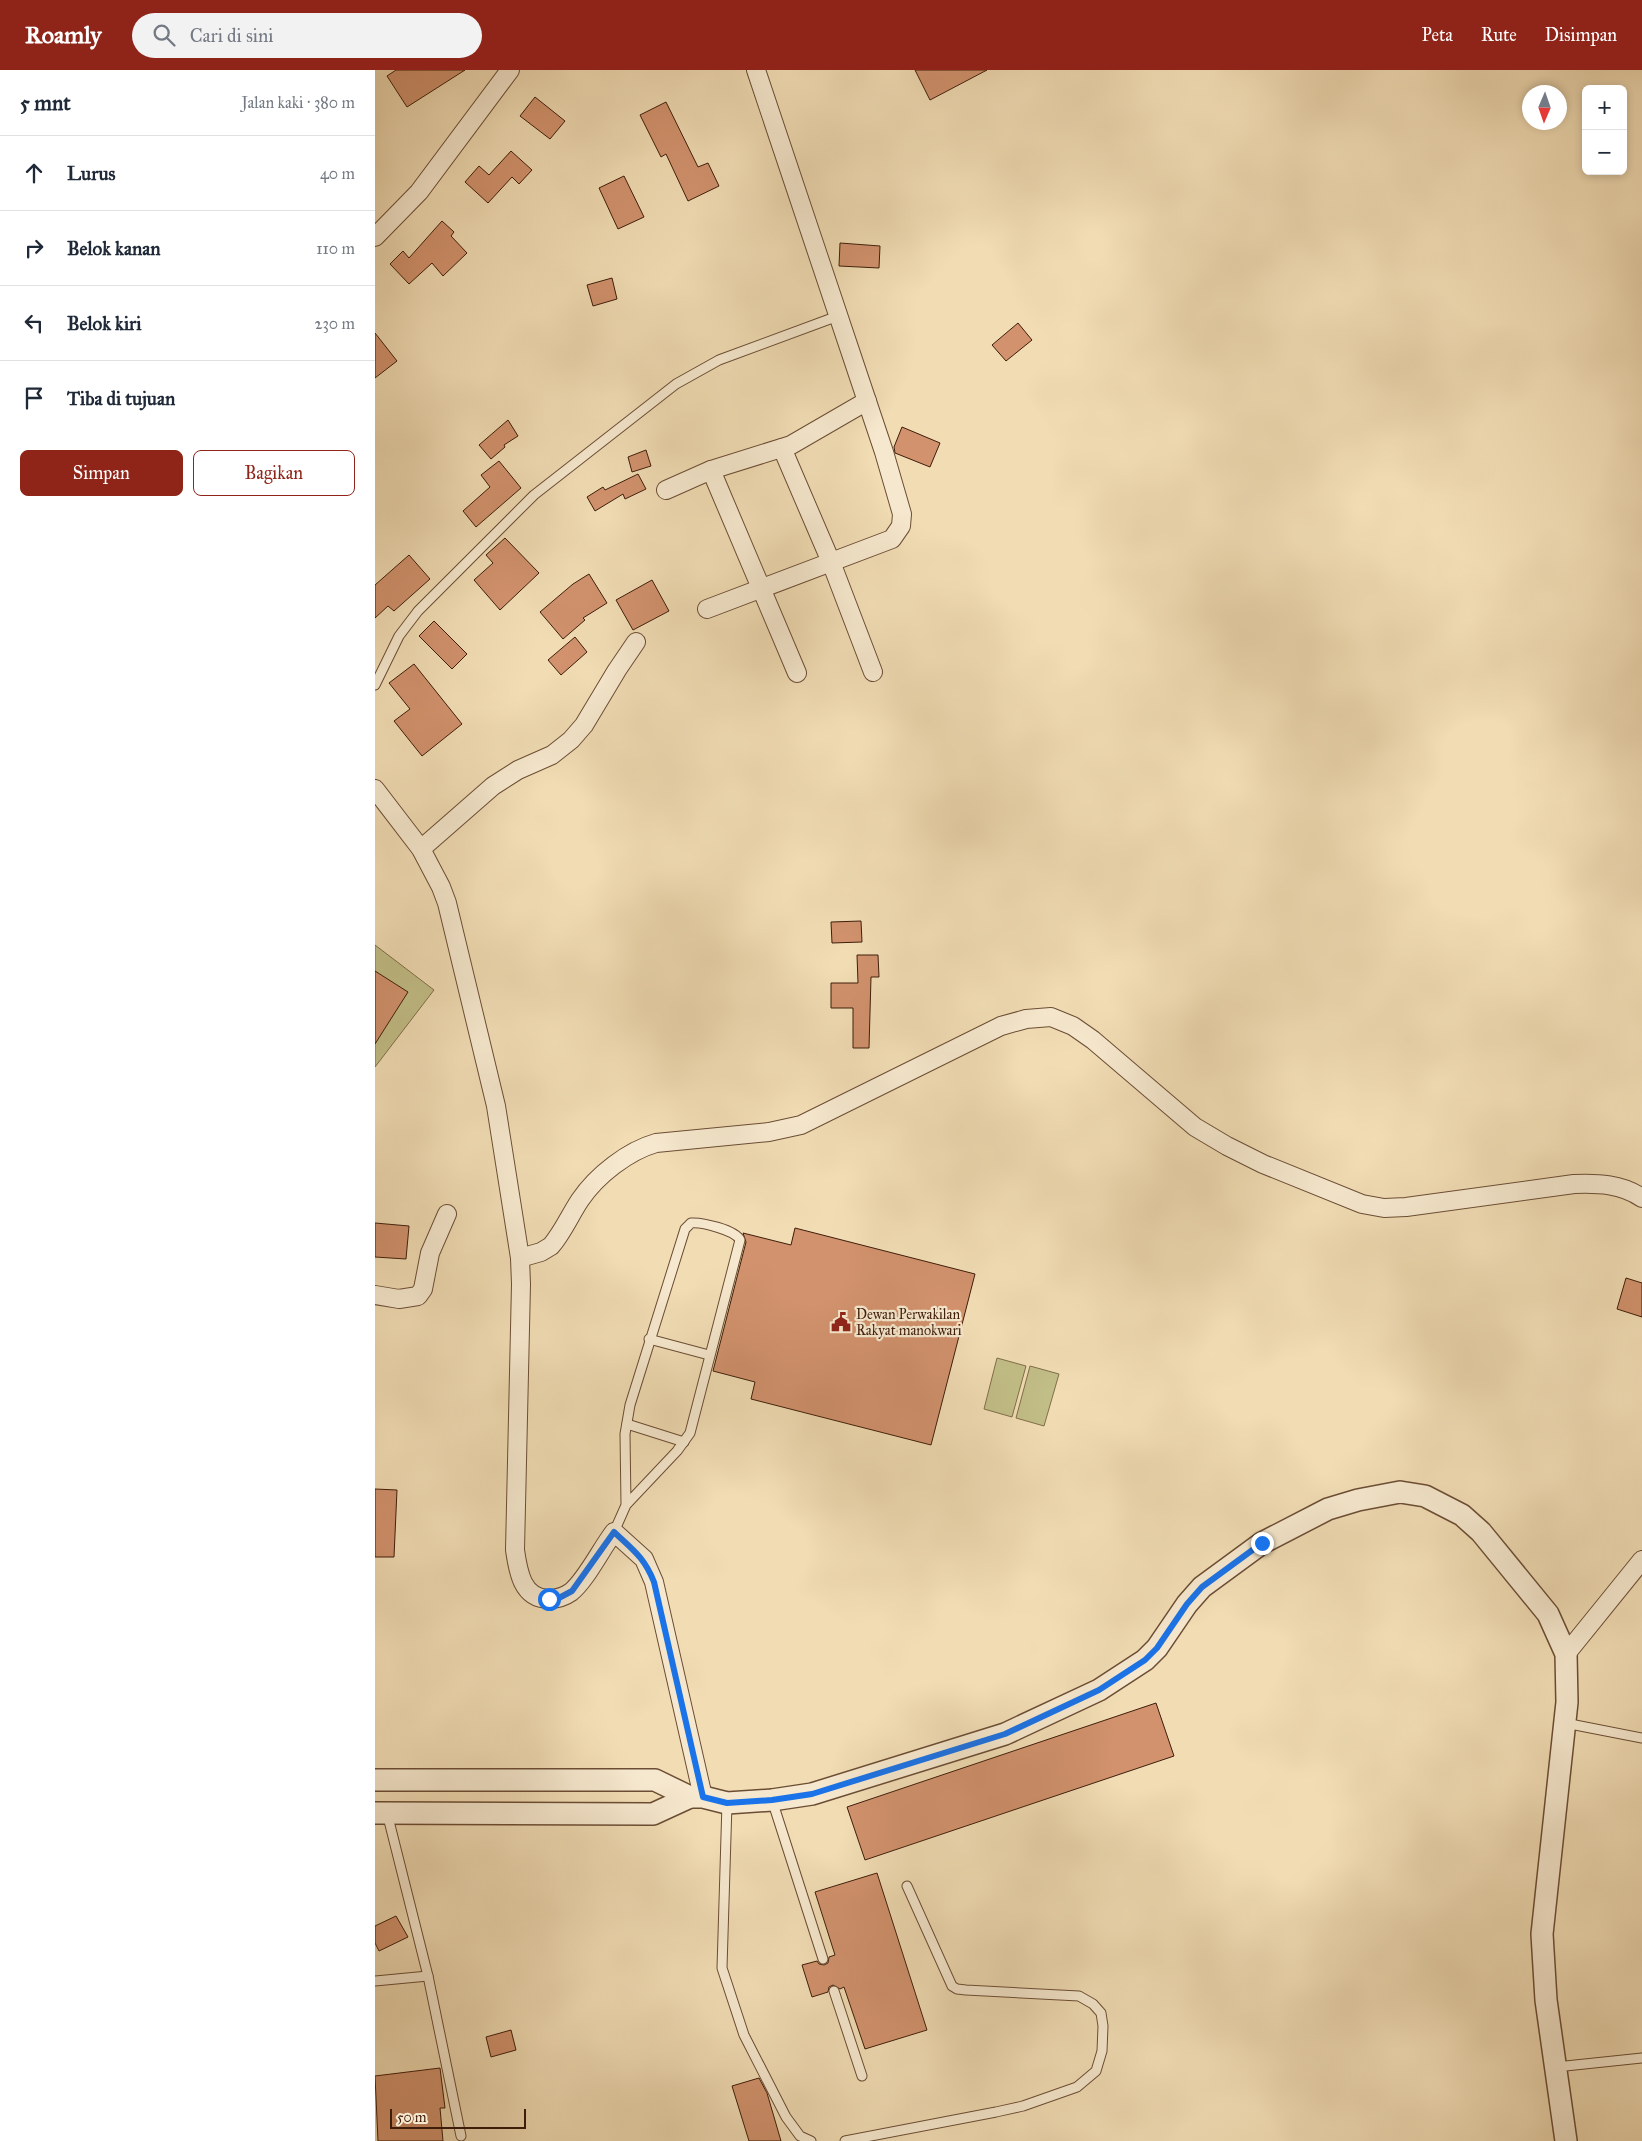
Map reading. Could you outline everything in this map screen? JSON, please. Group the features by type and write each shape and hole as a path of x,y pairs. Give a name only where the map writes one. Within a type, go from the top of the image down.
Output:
{"street":[{"path":"375,237 419,192 447,157 510,70"},
{"path":"707,609 892,539 901,526 902,514 898,496 756,70"},
{"path":"666,490 711,470 791,446 867,401"},
{"path":"782,448 831,562 873,672"},
{"path":"711,470 797,673"},
{"path":"421,849 493,786 518,770 552,755 571,740 584,725 636,642"},
{"path":"375,789 421,849 441,887 447,903 497,1106 520,1258 521,1325 515,1550 519,1574 523,1585 541,1599 557,1599 564,1596 572,1591 583,1578 614,1532 644,1560 654,1582 696,1797"},
{"path":"520,1258 541,1252 551,1246 590,1188 624,1157 640,1148 656,1143 769,1132 801,1125 1001,1026 1027,1019 1051,1017 1073,1026 1093,1040 1195,1128 1263,1164 1362,1204 1384,1208 1406,1207 1591,1183 1622,1188 1642,1198"},
{"path":"375,1295 399,1300 418,1296 423,1290 433,1244 447,1214"},
{"path":"375,1780 655,1780 696,1797 727,1803 772,1800 812,1794 1005,1734 1099,1690 1145,1660 1157,1648 1187,1604 1202,1587 1254,1549 1298,1523 1328,1509 1400,1492 1425,1496 1462,1515 1481,1532 1548,1614 1566,1654 1568,1682 1542,1934 1546,2000 1566,2141"},
{"path":"1566,1654 1642,1560"},
{"path":"381,1813 653,1814 696,1797"}],"lane":[{"path":"375,685 399,636 418,610 534,495 569,467 683,380 719,360 839,316"},
{"path":"614,1532 626,1505 684,1442 695,1421 709,1355 739,1240 734,1234 706,1224 691,1223 685,1229 630,1405 625,1434 626,1505"},
{"path":"649,1340 709,1355"},
{"path":"627,1424 684,1442"},
{"path":"1564,1722 1642,1738"},
{"path":"772,1800 823,1959"},
{"path":"727,1803 722,1968 745,2035 786,2118 800,2136 811,2141"},
{"path":"381,1813 428,1976 461,2136"},
{"path":"845,2141 996,2112 1077,2087 1096,2071 1102,2052 1103,2026 1101,2013 1093,2004 1079,1996 966,1990 957,1989 952,1986 907,1886"},
{"path":"375,1981 428,1976"},
{"path":"834,1991 862,2076"},
{"path":"1556,2067 1642,2058"}],"shaded area":[{"path":"375,945 434,990 375,1067"},
{"path":"997,1358 1026,1366 1012,1417 984,1409"},
{"path":"1030,1366 1059,1374 1044,1426 1016,1418"}],"building":[{"path":"396,70 465,70 407,107 387,76"},
{"path":"915,70 987,70 930,100"},
{"path":"535,97 565,121 550,139 520,116"},
{"path":"666,102 698,167 708,163 719,186 688,201 666,154 661,157 640,115"},
{"path":"511,151 532,170 519,184 512,177 488,203 465,182 479,166 489,175"},
{"path":"624,176 644,217 618,229 599,188"},
{"path":"442,221 454,232 451,236 467,253 443,276 432,263 409,284 390,264 403,251 409,258"},
{"path":"840,243 880,246 879,268 839,266"},
{"path":"612,278 617,299 593,306 587,285"},
{"path":"1018,323 1032,340 1006,361 992,345"},
{"path":"375,333 397,361 375,378"},
{"path":"508,420 518,436 504,445 505,447 491,459 479,445"},
{"path":"902,427 940,443 930,467 895,453 894,447"},
{"path":"646,450 651,466 632,472 628,457"},
{"path":"499,461 521,488 476,527 463,511 490,487 481,475"},
{"path":"638,474 646,489 625,499 623,494 595,511 587,497 603,487 605,490"},
{"path":"505,538 539,573 500,610 474,580 493,563 486,555"},
{"path":"409,555 430,579 394,611 388,606 375,618 375,585"},
{"path":"589,574 607,603 583,618 585,620 563,639 540,612 573,584"},
{"path":"652,580 669,611 633,630 616,600"},
{"path":"434,621 467,654 452,669 419,636"},
{"path":"575,637 587,652 561,675 548,660"},
{"path":"414,664 462,724 422,756 394,721 410,709 389,683"},
{"path":"861,921 862,942 832,943 831,922"},
{"path":"857,955 878,955 879,977 871,977 869,1048 853,1048 853,1008 831,1008 831,983 858,983"},
{"path":"375,971 408,992 375,1044"},
{"path":"375,1223 409,1226 406,1259 375,1257"},
{"name":"Dewan Perwakilan Rakyat manokwari","path":"795,1228 975,1274 931,1445 751,1399 755,1382 713,1371 746,1242 743,1233 791,1245"},
{"path":"1626,1278 1642,1283 1642,1317 1617,1309"},
{"path":"375,1489 397,1490 394,1557 375,1557"},
{"path":"1156,1703 1174,1756 865,1860 847,1807"},
{"path":"877,1873 927,2030 865,2049 844,1987 840,1989 833,1985 829,1987 828,1992 812,1997 802,1965 817,1961 819,1964 824,1965 828,1963 829,1957 835,1955 815,1892"},
{"path":"396,1916 408,1937 379,1951 375,1943 375,1926"},
{"path":"511,2030 516,2050 491,2057 486,2037"},
{"path":"440,2068 445,2108 440,2108 443,2141 378,2141 375,2076"},
{"path":"759,2078 767,2093 781,2141 749,2141 732,2086"}],"place":[{"name":"Dewan Perwakilan Rakyat manokwari","path":"841,1322"}],"route":[{"path":"549,1599 557,1599 572,1591 614,1532 638,1553 644,1560 654,1582 703,1797 727,1803 772,1800 812,1794 1005,1734 1099,1690 1145,1660 1157,1648 1187,1604 1202,1587 1262,1543"}]}
